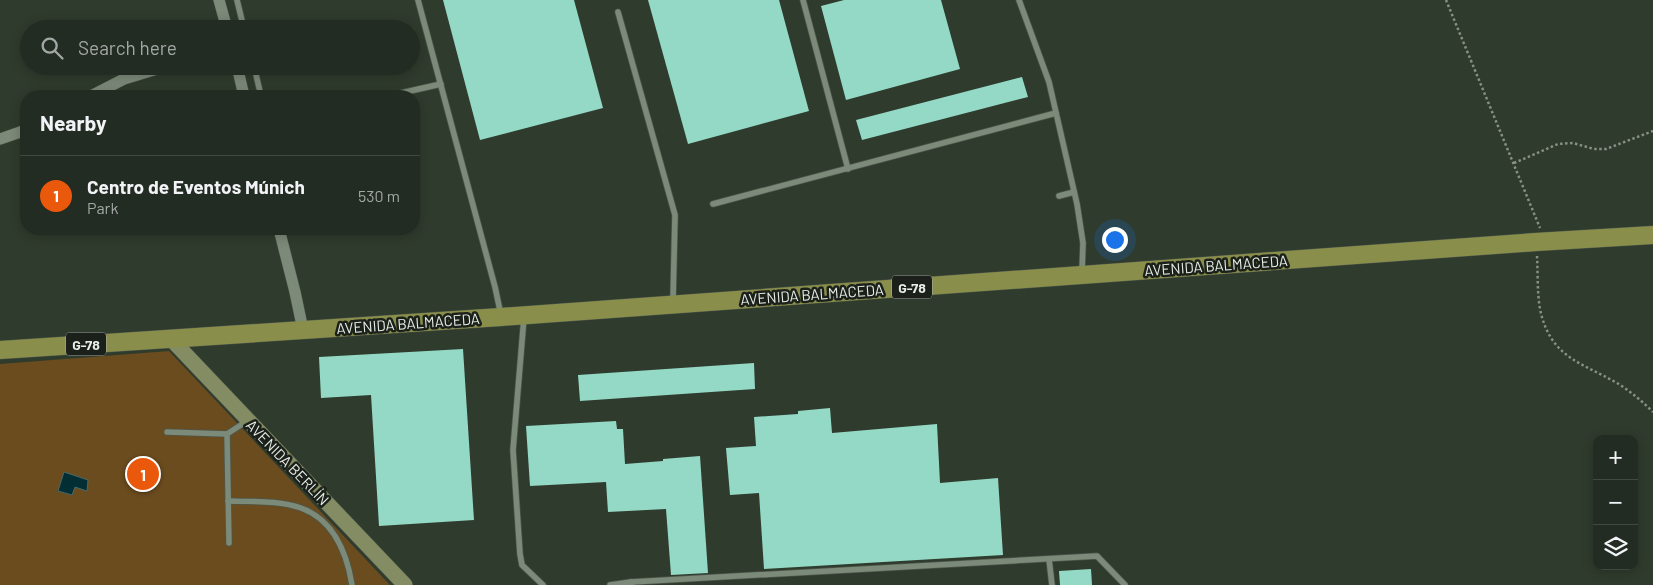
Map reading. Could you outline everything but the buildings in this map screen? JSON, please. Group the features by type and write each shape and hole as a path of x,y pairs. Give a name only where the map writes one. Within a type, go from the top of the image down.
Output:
{"main road":[{"name":"AVENIDA BALMACEDA","path":"0,350 524,315 1541,241 1653,235"}],"street":[{"path":"219,0 225,20"},
{"path":"103,90 124,79 137,75"},
{"path":"239,75 243,90"},
{"path":"0,140 20,132"},
{"path":"281,235 303,330"},
{"name":"AVENIDA BERLÍN","path":"171,339 406,585"}],"lane":[{"path":"237,0 242,20"},
{"path":"418,0 495,287 501,316"},
{"path":"803,0 848,169"},
{"path":"1019,0 1049,82 1074,192 1083,243 1082,274"},
{"path":"618,12 675,215 673,304"},
{"path":"256,75 260,90"},
{"path":"414,90 441,84"},
{"path":"713,204 1056,113"},
{"path":"1058,196 1074,192"},
{"path":"524,315 513,450 520,554 522,565 543,585"},
{"path":"167,432 227,434 249,420"},
{"path":"227,434 229,543"},
{"path":"228,501 283,504 311,512 326,524 343,548 349,566 352,585"},
{"path":"610,585 1097,556 1125,585"},
{"path":"1049,559 1052,585"}],"path":[{"path":"1446,0 1514,163 1541,241 1540,311 1548,332 1557,346 1572,360 1627,390 1653,412"},
{"path":"1514,163 1558,144 1573,143 1606,149 1653,131"}],"shaded area":[{"path":"169,351 390,585 0,585 0,364"}],"water":[{"path":"64,472 88,480 87,491 75,487 72,495 58,491"}],"place":[{"name":"Centro de Eventos Múnich","path":"143,474"}]}
